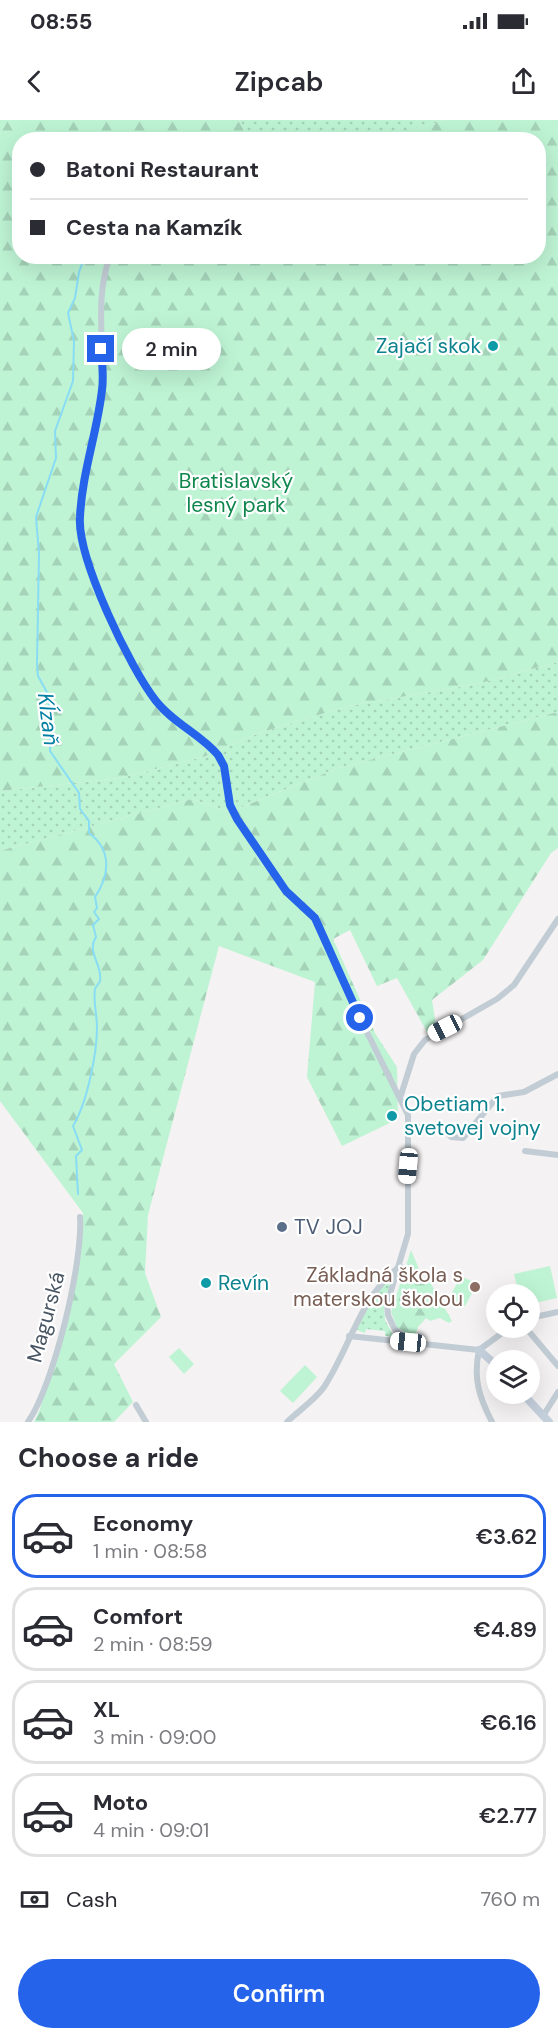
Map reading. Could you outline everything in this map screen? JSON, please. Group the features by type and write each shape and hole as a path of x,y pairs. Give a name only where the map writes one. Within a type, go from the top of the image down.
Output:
{"street":[{"path":"108,264 101,286 102,389 83,484 79,519 82,546 115,626 157,702 218,755 224,766 230,805 237,819 286,891 315,918 351,1000 401,1096 408,1115 408,1229 400,1265 387,1304 393,1328 408,1342"},
{"path":"401,1096 414,1054 425,1040 497,999 514,985 558,919"},
{"path":"408,1128 440,1126 451,1137 462,1138 469,1134 482,1113 498,1096 524,1092 558,1074"},
{"path":"525,1151 558,1155"},
{"name":"Magurská","path":"28,1422 36,1411 59,1340 76,1274 81,1233 80,1217"},
{"path":"287,1422 323,1388 366,1302 380,1284 400,1265"},
{"path":"540,1316 558,1312"},
{"path":"350,1336 479,1350 486,1356"},
{"path":"492,1422 477,1389 476,1372 479,1350 495,1338"},
{"path":"534,1338 558,1366"},
{"path":"532,1404 546,1419 558,1392"},
{"path":"136,1405 146,1422"}],"green space":[{"name":"Bratislavský lesný park","path":"0,120 239,120 245,132 12,132 12,264 546,264 546,132 401,132 446,120 558,120 558,662 477,684 348,706 259,733 206,756 121,778 0,791"},
{"path":"239,120 446,120 403,132 245,132"},
{"path":"558,662 558,712 338,768 230,812 192,799 0,851 0,791 121,778 206,756 259,733 348,706 477,684"},
{"path":"558,712 558,848 551,853 483,960 432,1000 436,1026 427,1032 397,978 377,986 350,930 333,939 375,1033 397,1067 398,1119 342,1146 307,1077 315,982 219,946 148,1215 145,1273 161,1317 114,1364 133,1402 114,1422 34,1422 40,1409 77,1273 83,1213 0,1101 0,851 192,799 230,812 338,768"},
{"path":"411,1250 424,1281 429,1280 452,1321 449,1323 440,1318 430,1321 426,1318 418,1327 414,1339 397,1327 391,1312"},
{"path":"550,1266 557,1298 540,1302 540,1284 516,1284 514,1274"},
{"path":"395,1271 384,1307 385,1320 394,1337 385,1336 385,1331 366,1329 365,1333 357,1330 362,1313"},
{"path":"461,1276 477,1284 465,1306 449,1298"},
{"path":"179,1348 194,1364 184,1374 169,1357"},
{"path":"305,1365 317,1377 293,1403 280,1391"}],"waterway":[{"name":"Kĺzaň","path":"78,1194 76,1156 82,1150 73,1126 87,1092 95,1051 97,1027 95,988 100,981 100,975 93,948 96,937 93,925 99,919 94,912 97,908 95,897 104,880 106,863 102,847 89,833 89,821 80,809 79,793 50,751 49,696 38,676 37,664 39,553 36,517 56,458 55,431 73,381 74,341 68,313 75,298 82,264"}],"place":[{"name":"Zajačí skok","path":"493,346"},
{"name":"Obetiam 1. svetovej vojny","path":"392,1116"},
{"name":"TV JOJ","path":"282,1227"},
{"name":"Revín","path":"206,1283"},
{"name":"Základná škola s materskou školou","path":"475,1287"}],"route":[{"path":"101,349 102,389 83,484 79,519 82,546 89,566 138,672 157,702 210,745 218,755 224,766 230,805 237,819 286,891 315,918 360,1018"}]}
